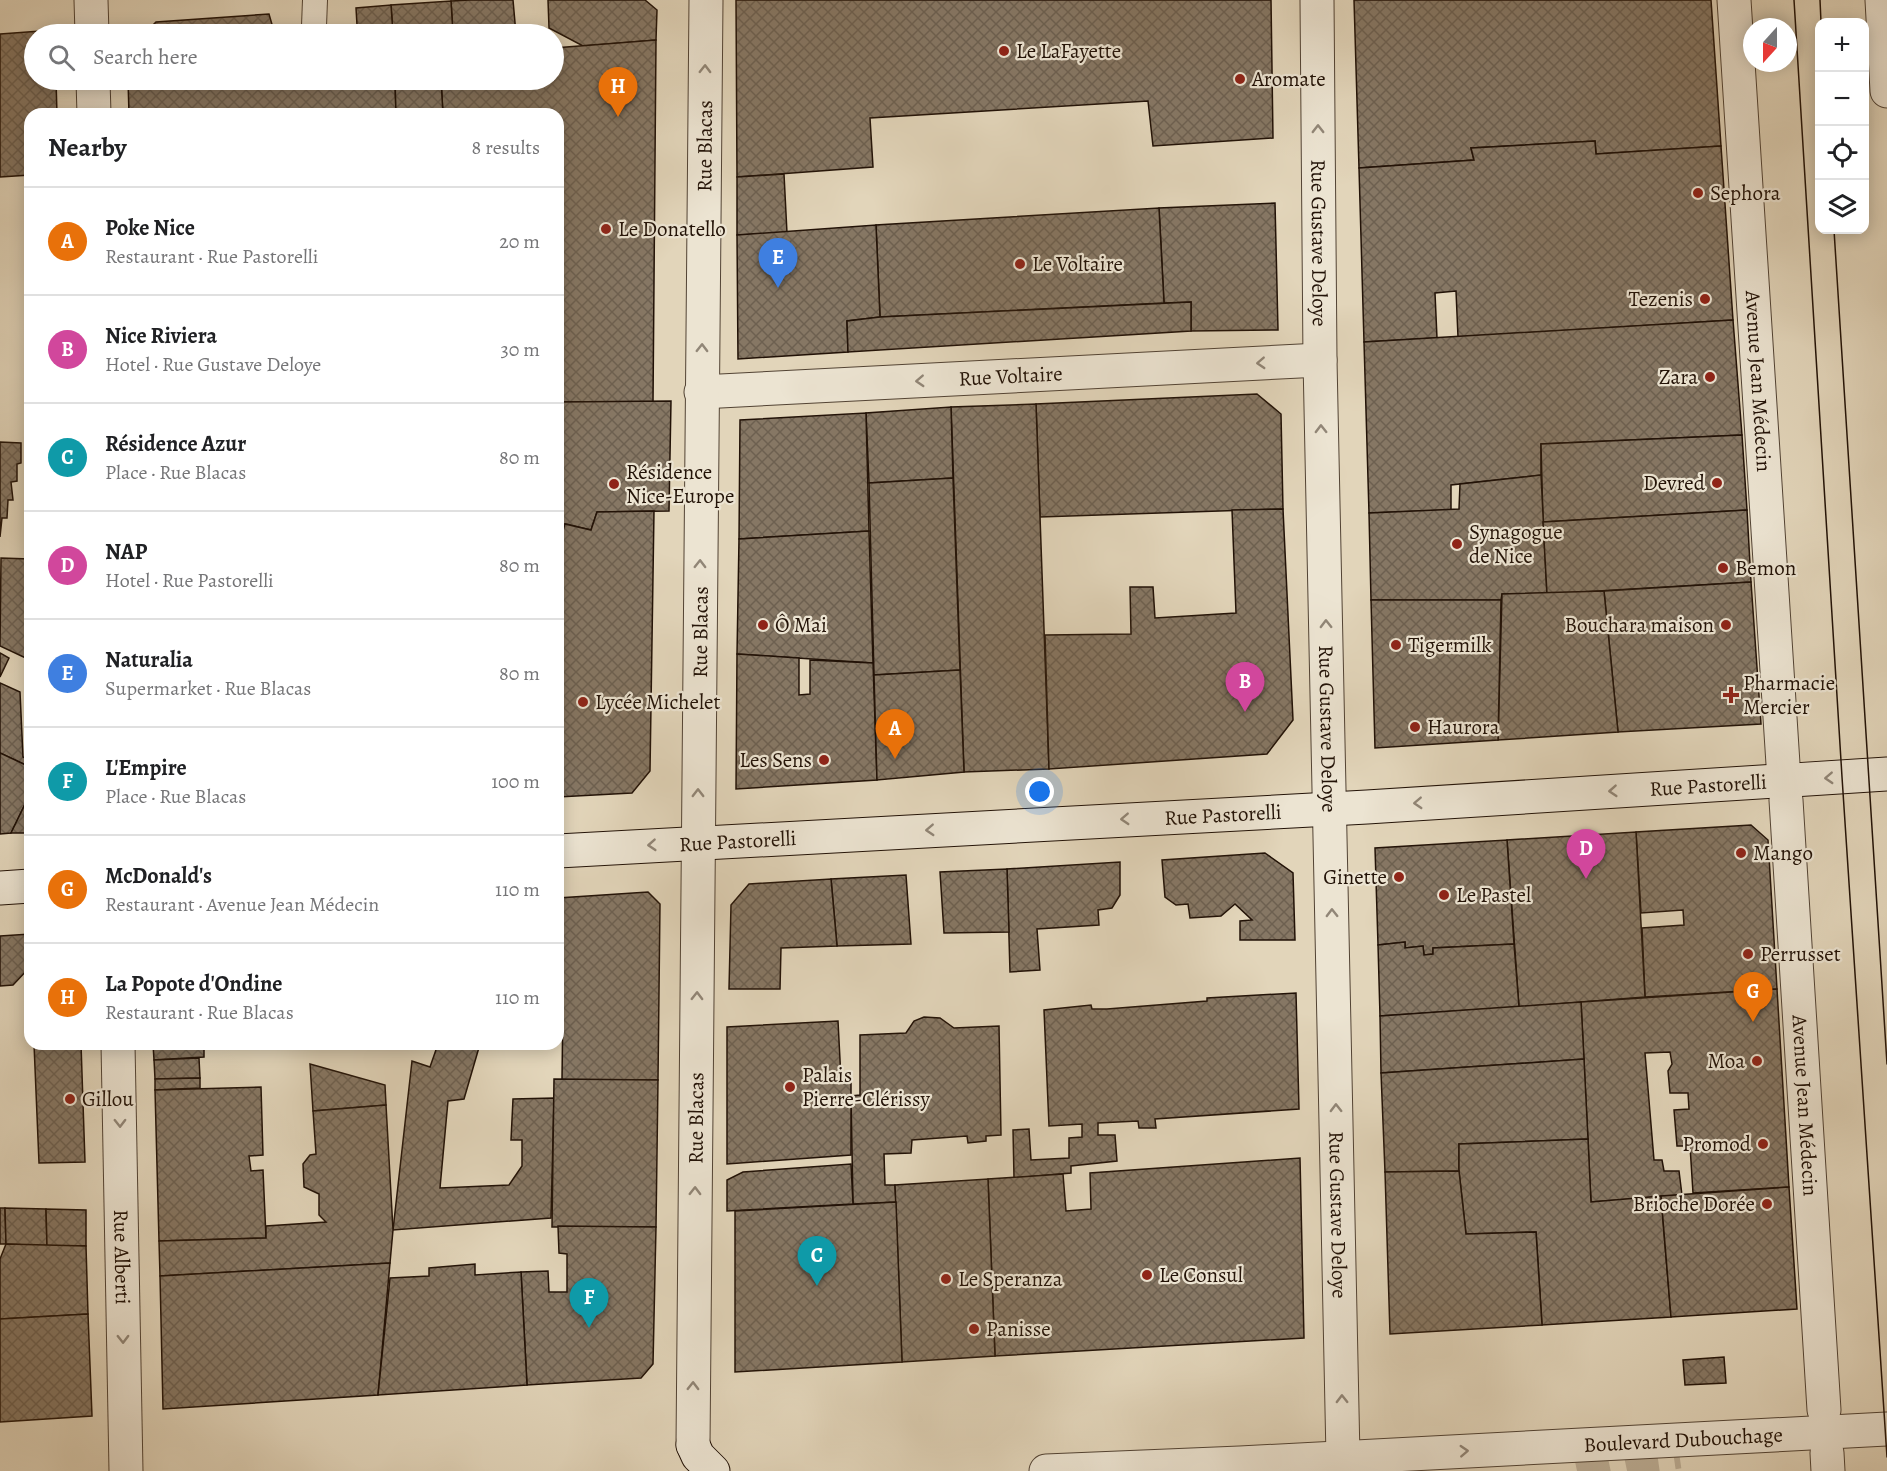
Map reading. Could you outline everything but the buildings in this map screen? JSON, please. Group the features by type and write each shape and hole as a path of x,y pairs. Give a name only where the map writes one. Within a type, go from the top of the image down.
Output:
{"street":[{"path":"91,0 92,24"},
{"name":"Rue Blacas","path":"706,0 693,1445 698,1456 713,1471"},
{"name":"Rue Gustave Deloye","path":"1317,0 1320,360 1343,1458"},
{"name":"Avenue Jean Médecin","path":"1734,0 1783,764"},
{"path":"1882,0 1887,91"},
{"path":"93,90 94,108"},
{"name":"Rue Voltaire","path":"702,392 1320,360"},
{"name":"Rue Pastorelli","path":"564,851 1330,809 1887,774"},
{"name":"Avenue Jean Médecin","path":"1786,800 1824,1410"},
{"path":"0,888 24,886"},
{"name":"Rue Alberti","path":"118,1050 126,1471"},
{"name":"Boulevard Dubouchage","path":"1046,1471 1343,1458 1416,1463 1887,1429"}],"lane":[{"path":"314,24 315,0"}],"tunnel":[{"path":"1577,1471 1679,1452"}],"tram line":[{"path":"1794,0 1887,1457"},
{"path":"1820,0 1821,18"},
{"path":"1834,234 1887,1064"}],"place":[{"name":"Le LaFayette","path":"1004,51"},
{"name":"Aromate","path":"1240,79"},
{"name":"La Popote d'Ondine","path":"618,117"},
{"name":"Sephora","path":"1698,193"},
{"name":"Le Donatello","path":"606,229"},
{"name":"Le Voltaire","path":"1020,264"},
{"name":"Naturalia","path":"778,288"},
{"name":"Tezenis","path":"1705,299"},
{"name":"Zara","path":"1710,377"},
{"name":"Devred","path":"1717,483"},
{"name":"Résidence Nice-Europe","path":"614,484"},
{"name":"Synagogue de Nice","path":"1457,544"},
{"name":"Bemon","path":"1723,568"},
{"name":"Ô Mai","path":"763,625"},
{"name":"Bouchara maison","path":"1726,625"},
{"name":"Tigermilk","path":"1396,645"},
{"name":"Pharmacie Mercier","path":"1731,695"},
{"name":"Lycée Michelet","path":"583,702"},
{"name":"Nice Riviera","path":"1245,712"},
{"name":"Haurora","path":"1415,727"},
{"name":"Poke Nice","path":"895,759"},
{"name":"Les Sens","path":"824,760"},
{"name":"Mango","path":"1741,853"},
{"name":"Ginette","path":"1399,877"},
{"name":"NAP","path":"1586,879"},
{"name":"Le Pastel","path":"1444,895"},
{"name":"Perrusset","path":"1748,954"},
{"name":"McDonald's","path":"1753,1022"},
{"name":"Moa","path":"1757,1061"},
{"name":"Palais Pierre-Clérissy","path":"790,1087"},
{"name":"Gillou","path":"70,1099"},
{"name":"Promod","path":"1763,1144"},
{"name":"Brioche Dorée","path":"1767,1204"},
{"name":"Le Consul","path":"1147,1275"},
{"name":"Le Speranza","path":"946,1279"},
{"name":"Résidence Azur","path":"817,1286"},
{"name":"L'Empire","path":"589,1328"},
{"name":"Panisse","path":"974,1329"}]}
